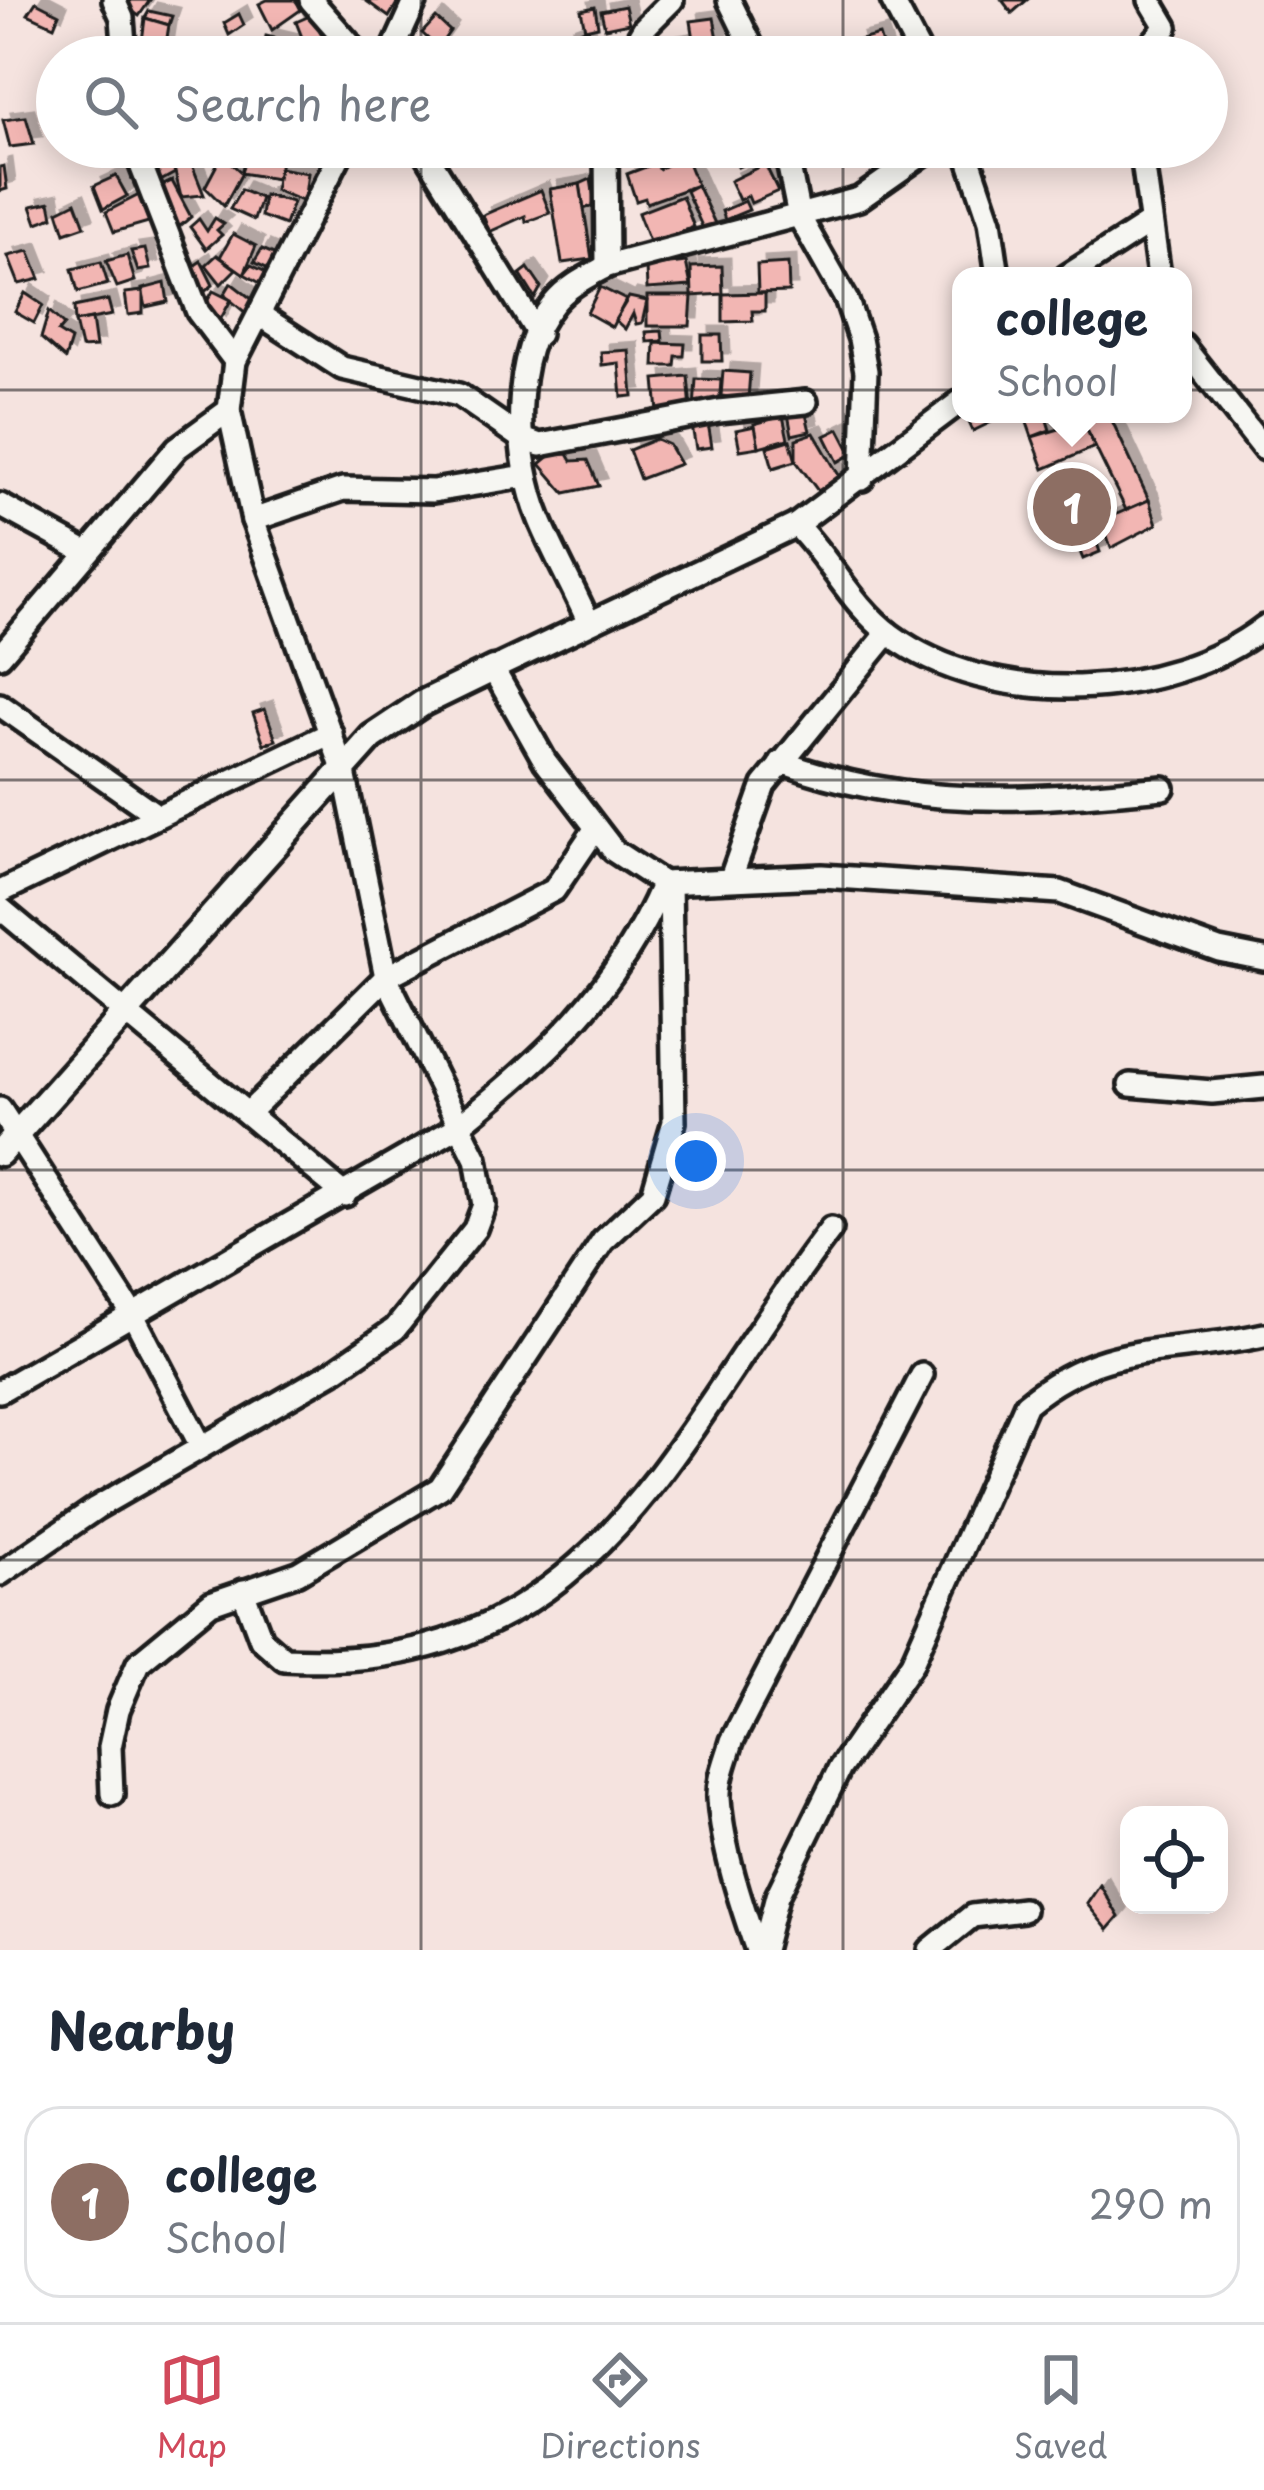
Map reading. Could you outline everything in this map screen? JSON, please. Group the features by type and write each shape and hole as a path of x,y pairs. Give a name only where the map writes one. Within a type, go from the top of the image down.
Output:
{"street":[{"path":"114,0 123,36"},
{"path":"311,0 343,36"},
{"path":"400,36 416,0"},
{"path":"639,36 672,0"},
{"path":"728,0 746,36"},
{"path":"892,0 911,36"},
{"path":"1150,0 1166,27 1158,36"},
{"path":"142,168 198,312 235,361"},
{"path":"0,1574 200,1444 334,1371 411,1312 475,1229 484,1205 476,1159 456,1128 386,977 344,772 253,520 229,410 235,361 334,168"},
{"path":"435,168 538,334"},
{"path":"606,168 607,266"},
{"path":"789,168 800,216 847,302 860,339 866,371 862,479"},
{"path":"588,621 539,519 521,438 527,368 550,306 572,285 607,266 859,199 903,168"},
{"path":"972,168 990,221 997,267"},
{"path":"1143,168 1157,267"},
{"path":"1081,267 1148,224"},
{"path":"260,315 341,368 460,395 521,438 560,443 719,411 806,402"},
{"path":"1192,357 1264,449"},
{"path":"7,1144 372,736 398,718 588,621 796,524 952,408"},
{"path":"0,656 84,551 177,448 229,410"},
{"path":"253,520 343,489 434,491 526,476"},
{"path":"0,505 84,551"},
{"path":"796,524 830,572 889,633 925,656 1011,682 1058,685 1160,676 1214,658 1264,627"},
{"path":"731,878 751,812 781,762 889,633"},
{"path":"493,669 545,761 614,851 667,883 822,876 1060,892 1220,950 1264,959"},
{"path":"0,705 155,814"},
{"path":"0,892 331,733"},
{"path":"781,762 841,784 917,797 1026,800 1163,788"},
{"path":"248,1113 386,977 538,902 567,877 596,828"},
{"path":"0,1391 456,1128 522,1076 587,1011 632,953 667,883"},
{"path":"112,1794 110,1748 118,1710 138,1663 211,1603 298,1573 440,1488 603,1241 653,1194 674,1122 667,883"},
{"path":"0,908 345,1195"},
{"path":"1130,1085 1212,1092 1264,1087"},
{"path":"0,1109 7,1144 134,1315 200,1444"},
{"path":"244,1591 260,1639 284,1659 319,1661 410,1650 462,1638 495,1622 604,1546 626,1522 683,1448 745,1345 831,1229"},
{"path":"760,1950 777,1896 840,1768 912,1663 1026,1404 1061,1378 1116,1354 1264,1335"},
{"path":"760,1950 731,1858 719,1799 721,1777 740,1725 922,1376"},
{"path":"930,1950 972,1916 1023,1910"}],"shaded area":[{"path":"1078,479 1089,521 1067,529 1054,494"}],"building":[{"path":"117,0 150,0 139,16"},
{"path":"295,0 302,9 272,30 259,4"},
{"path":"365,0 399,0 389,17"},
{"path":"1002,0 1027,0 1012,13"},
{"path":"36,2 59,14 54,26 28,14"},
{"path":"625,6 629,23 605,28 601,11"},
{"path":"595,7 598,26 585,29 581,10"},
{"path":"149,11 172,16 169,25 145,18"},
{"path":"239,14 244,25 229,35 224,23"},
{"path":"312,15 322,36 301,36 296,22"},
{"path":"145,18 169,25 167,36 143,36"},
{"path":"436,18 450,31 446,36 422,33"},
{"path":"714,18 717,36 693,36 691,21"},
{"path":"26,117 34,144 10,147 3,120"},
{"path":"4,166 7,189 0,191 0,167"},
{"path":"150,168 173,168 175,173 155,184"},
{"path":"174,168 193,168 204,195 181,197"},
{"path":"215,168 236,168 242,173 224,206 205,187"},
{"path":"242,168 280,168 277,179 241,173"},
{"path":"279,168 308,173 304,202 275,190"},
{"path":"690,168 697,185 647,203 645,198 636,201 627,174"},
{"path":"767,168 778,191 751,203 748,196 739,200 730,181"},
{"path":"116,176 127,196 103,209 94,186"},
{"path":"591,179 595,205 584,209 580,184"},
{"path":"172,181 191,217 173,232 157,188"},
{"path":"580,184 592,259 562,263 550,189"},
{"path":"697,185 719,232 707,237 686,191"},
{"path":"241,190 261,198 254,220 230,209"},
{"path":"541,190 550,213 526,222 525,216 489,232 483,215"},
{"path":"141,194 152,221 114,232 106,212"},
{"path":"264,195 293,202 285,225 261,216"},
{"path":"682,196 694,227 650,244 638,213"},
{"path":"745,201 749,210 725,220 722,211"},
{"path":"50,202 53,217 37,223 31,206"},
{"path":"76,202 85,226 65,233 58,211"},
{"path":"215,218 224,224 217,230 222,235 206,249 190,227 199,219 207,231"},
{"path":"233,234 256,246 244,274 220,257"},
{"path":"145,249 150,269 138,271 131,251"},
{"path":"262,249 281,257 273,271 254,262"},
{"path":"29,251 40,279 19,284 8,256"},
{"path":"127,255 135,281 117,287 106,261"},
{"path":"217,255 236,269 221,284 206,265"},
{"path":"201,261 213,285 198,297 182,274"},
{"path":"101,262 108,284 78,292 72,269"},
{"path":"686,262 691,286 647,289 646,267"},
{"path":"788,263 789,292 758,293 757,265"},
{"path":"251,265 268,273 262,284 244,274"},
{"path":"722,266 723,294 692,296 691,267"},
{"path":"528,268 541,287 535,298 520,274"},
{"path":"165,283 168,302 146,307 142,289"},
{"path":"231,283 253,300 247,314 224,295"},
{"path":"600,287 626,300 612,327 587,313"},
{"path":"143,291 143,313 128,315 125,293"},
{"path":"213,291 231,300 218,324 204,307"},
{"path":"25,293 43,305 34,323 15,312"},
{"path":"765,293 765,311 752,311 753,321 723,322 723,294"},
{"path":"647,296 692,296 690,326 647,326"},
{"path":"629,297 647,301 642,323 636,324 633,314 625,329 615,320"},
{"path":"108,300 112,315 75,322 74,307"},
{"path":"49,311 64,325 58,332 71,340 65,359 41,338"},
{"path":"92,319 96,347 81,348 75,322"},
{"path":"662,331 663,341 647,342 646,332"},
{"path":"702,335 721,335 722,361 702,361"},
{"path":"655,343 685,344 684,356 676,356 675,366 654,366"},
{"path":"629,350 633,396 622,397 619,363 602,365 601,352"},
{"path":"723,371 750,373 748,399 721,396"},
{"path":"688,376 691,409 658,412 655,379"},
{"path":"696,379 721,380 719,409 694,409"},
{"path":"805,410 810,431 792,435 788,414"},
{"path":"783,416 788,439 759,447 754,424"},
{"path":"708,423 712,447 696,449 692,426"},
{"path":"1027,423 1048,423 1050,430 1032,437"},
{"path":"1083,423 1113,423 1149,500 1126,510"},
{"path":"1083,423 1095,447 1044,469 1032,437"},
{"path":"755,426 759,447 740,450 736,430"},
{"path":"839,429 852,454 838,462 825,436"},
{"path":"814,433 840,477 818,491 796,461 796,439"},
{"path":"656,439 669,445 680,464 640,479 629,450"},
{"path":"790,440 796,461 773,468 767,447"},
{"path":"568,454 572,461 588,460 599,486 565,493 540,464 551,455"},
{"path":"1149,500 1157,524 1111,548 1101,521"},
{"path":"1089,521 1100,552 1083,559 1070,528"},
{"path":"265,709 276,740 264,744 253,713"},
{"path":"1100,1885 1119,1917 1108,1930 1087,1904"}],"place":[{"name":"college","path":"1072,507"}]}
